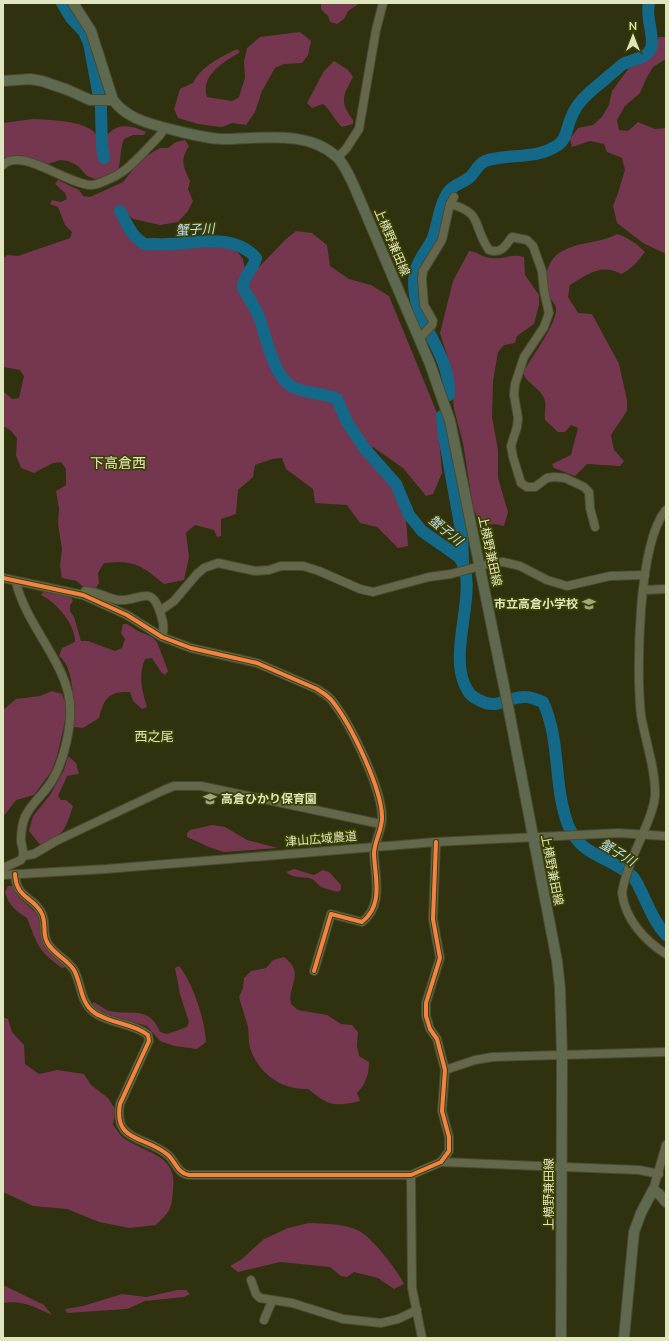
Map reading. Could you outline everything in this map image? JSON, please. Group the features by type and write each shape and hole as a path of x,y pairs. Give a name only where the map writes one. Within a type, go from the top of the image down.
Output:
{"main road":[{"name":"上横野兼田線","path":"73,3 91,31 105,100 128,114 149,124 208,138 301,139 316,144 337,158 354,186 422,337 443,396 450,421 507,701 557,961 560,988 562,1056 561,1338"},
{"path":"3,81 23,79 42,81 68,90 90,100 105,100"},
{"path":"624,1338 634,1232 641,1213 654,1190 666,1202"}],"street":[{"path":"337,158 346,149 358,129 376,30 383,3"},
{"path":"3,165 11,161 25,160 80,183 94,185 120,175 126,171 157,140 165,128"},
{"path":"422,337 432,326 432,321 424,305 422,279 423,271 442,240 452,200 469,211 475,217 489,250 501,250 506,247 512,237 527,240 533,246 542,271 544,291 549,312 544,327 524,357 515,384 514,395 518,418 517,427 510,446 522,483 527,487 535,487 548,478 554,477 565,478 584,487 589,492 590,508 595,527"},
{"path":"666,510 652,534 645,575 638,684 655,795 650,817 622,893 624,905 630,918 649,941 666,954"},
{"path":"160,611 174,601 204,568 218,563 255,571 287,565 303,566 319,571 360,589 373,592 429,577 503,562 512,563 547,580 567,586 610,576 645,575"},
{"path":"3,578 16,582 69,591 83,595 127,615 162,637 191,648 257,663 295,678 326,694 333,702 358,746 376,789 382,817 375,847 377,895 371,912 362,922 331,914 314,971"},
{"path":"16,582 22,600 65,681 71,705 71,714 66,741 53,778 31,806 24,818 21,842 23,856"},
{"path":"644,590 666,589"},
{"path":"83,595 85,591 94,591 110,598 123,600 147,595 156,600 160,611 164,628 162,637"},
{"path":"3,868 21,860 23,856 34,854 56,841 174,786 201,786 381,824"},
{"name":"津山広域農道","path":"3,875 436,842 643,833 666,836"},
{"path":"436,842 433,919 440,958 426,1002 428,1022 437,1039 445,1070 442,1111 450,1143 449,1151 442,1162"},
{"path":"15,874 15,882 18,890 37,907 43,915 46,941 50,948 74,970 88,1006 96,1014 133,1027 148,1035 149,1041 120,1104 118,1115 119,1124 126,1132 168,1155 181,1173 189,1176 410,1175 442,1162 639,1170 659,1174"},
{"path":"445,1070 469,1062 492,1057 666,1052"},
{"path":"654,1190 666,1146"},
{"path":"410,1175 411,1270 422,1338"},
{"path":"251,1280 256,1294 272,1301 292,1303 334,1317 373,1323 398,1319 417,1310"},
{"path":"264,1320 272,1301"}],"shaded area":[{"path":"321,3 360,3 348,11 344,19 337,24 330,22 328,16 321,9"},
{"path":"300,32 311,41 308,55 302,63 284,64 275,68 262,91 255,112 246,125 232,123 222,127 198,124 178,118 174,109 180,89 193,83 206,67 224,55 237,49 240,52 215,70 207,82 207,97 232,101 239,97 245,78 244,61 247,48 260,37"},
{"path":"659,37 666,37 666,59 653,67 640,93 625,106 617,120 619,130 628,131 638,122 655,129 666,128 666,254 643,243 617,223 613,206 625,170 622,158 607,152 604,144 590,141 572,147 570,139 578,128 593,125 602,117 609,105 612,91 629,68 644,62 655,53 656,42"},
{"path":"334,61 348,70 353,77 345,94 344,103 353,120 353,124 342,127 323,104 312,108 307,103 324,71"},
{"path":"33,119 68,122 87,127 94,131 98,137 103,159 107,158 105,138 114,129 124,126 146,132 144,135 133,135 124,139 120,164 117,172 95,179 87,176 78,166 68,161 60,160 48,164 21,155 3,158 3,123"},
{"path":"185,140 189,146 184,155 184,163 190,181 188,189 193,201 188,211 178,222 160,225 133,219 124,210 118,210 130,234 143,245 165,248 217,244 235,249 243,259 245,269 258,268 286,239 296,231 312,233 327,245 330,266 349,279 371,285 389,296 437,413 442,473 433,494 426,496 403,468 373,447 363,453 398,497 405,515 408,546 398,548 377,527 360,523 347,505 315,503 313,489 286,469 282,458 272,459 255,465 253,477 238,490 236,514 221,519 221,536 217,537 214,530 195,525 186,533 189,557 184,580 164,584 143,568 131,563 123,562 104,563 98,573 99,583 96,588 84,588 77,581 62,578 60,566 62,549 58,524 59,509 56,491 66,485 66,469 61,462 53,463 34,473 21,468 16,455 17,438 10,430 3,426 3,391 12,399 19,398 24,376 20,370 3,367 3,258 8,255 18,256 70,238 72,232 65,225 58,207 50,204 52,200 61,202 67,199 65,193 55,184 58,180 79,190 83,196 90,197 123,182 139,162 148,155 160,148 168,148 176,142"},
{"path":"617,234 632,241 645,252 632,267 621,274 614,271 601,270 588,274 570,285 568,297 578,313 592,314 619,364 627,400 627,411 611,435 614,450 624,461 620,466 587,464 575,476 554,468 552,464 571,455 578,428 571,425 565,432 558,432 545,420 544,398 542,394 527,380 523,373 553,322 556,308 548,294 546,277 549,266 555,256 573,246 603,240"},
{"path":"469,251 490,258 514,256 524,257 525,275 539,295 539,305 534,324 517,336 515,343 504,345 498,352 493,381 492,417 498,450 498,478 508,512 504,526 494,524 485,525 478,519 473,507 463,443 454,409 450,365 440,333 453,281"},
{"path":"43,592 70,596 73,601 70,605 70,611 74,617 81,641 88,641 115,651 122,648 125,639 121,633 123,624 127,624 152,637 157,642 168,671 165,675 161,672 152,658 145,659 141,677 142,689 147,707 142,709 133,701 130,692 117,693 105,701 99,718 83,728 74,727 71,679 64,661 59,656 62,648 75,642 74,635 69,622 59,608 41,595"},
{"path":"52,691 62,694 67,707 57,756 51,772 34,795 16,800 3,817 3,710 16,699 40,696"},
{"path":"68,756 76,763 79,774 67,776 58,796 61,800 66,800 73,806 63,831 55,838 41,846 29,831 33,816 50,795 64,770"},
{"path":"212,825 225,827 247,840 278,848 224,852 187,837 187,833 190,830"},
{"path":"294,869 314,875 323,870 329,872 341,885 341,890 337,892 323,888 314,880 292,876 286,872"},
{"path":"8,886 13,886 18,896 40,917 41,932 65,963 66,967 62,968 54,962 39,946 27,918 16,911 8,901 5,892"},
{"path":"284,957 294,969 295,974 290,997 291,1004 298,1010 327,1015 341,1024 352,1025 358,1032 357,1046 359,1056 369,1062 366,1079 363,1086 357,1093 360,1101 344,1104 332,1104 321,1099 308,1089 289,1087 272,1079 265,1073 254,1057 250,1048 248,1027 239,997 243,988 244,978 251,971 266,968 273,960"},
{"path":"179,966 189,982 201,1013 206,1042 197,1049 174,1046 160,1041 147,1026 99,1012 93,1007 93,1002 109,1011 139,1013 145,1015 151,1018 160,1032 167,1034 187,1027 189,1022 180,994 175,968"},
{"path":"3,1017 8,1019 12,1032 24,1045 25,1064 39,1074 57,1070 84,1074 91,1085 108,1098 115,1109 113,1125 122,1136 134,1144 152,1152 166,1162 171,1169 173,1178 172,1202 167,1213 156,1225 130,1228 99,1222 67,1209 33,1206 3,1192"},
{"path":"309,1223 342,1225 361,1232 373,1242 385,1256 404,1284 394,1289 378,1278 354,1272 347,1277 341,1276 330,1267 280,1262 238,1272 230,1266 242,1259 264,1239 288,1228"},
{"path":"3,1285 44,1305 52,1315 22,1303 3,1303"},
{"path":"177,1290 186,1290 190,1294 184,1297 145,1301 127,1309 67,1313 65,1309 83,1306 122,1294 146,1297"}],"waterway":[{"name":"蟹子川","path":"62,3 71,18 84,32 89,43 101,108 102,147 104,158"},
{"path":"449,395 443,362 417,304 414,289 416,268 432,240 446,196 454,187 469,178 485,161 503,157 532,155 550,150 558,145 565,136 574,111 583,99 623,64 643,57 649,52 652,43 648,14 649,3"},
{"name":"蟹子川","path":"120,211 132,233 144,244 208,241 221,242 234,244 246,249 256,258 244,280 243,288 259,317 279,373 285,381 296,389 337,399 347,422 365,449 396,484 409,515 422,531 459,557 465,570 467,586 460,659 462,676 468,691 477,699 492,704 497,704 519,697 532,698 543,702 549,717 555,748 560,794 568,825 574,836 588,850 615,864 633,877 655,920 666,935"},
{"path":"442,416 443,430 462,536 463,561"}],"cycle path":[{"path":"3,578 83,595 127,615 162,637 191,648 257,663 317,689 331,700 348,725 371,773 380,804 382,821 374,849 377,891 373,908 362,922 331,914 314,971"},
{"path":"15,874 18,888 37,907 43,916 47,942 53,950 74,970 84,999 90,1009 101,1017 136,1028 148,1035 149,1041 120,1104 119,1117 122,1126 127,1132 134,1137 160,1149 171,1158 182,1172 189,1175 411,1175 441,1162 449,1151 449,1137 442,1111 445,1070 437,1039 430,1029 426,1016 426,1003 440,958 433,919 436,842"}],"place":[{"name":"市立高倉小学校","path":"589,604"},
{"name":"高倉ひかり保育園","path":"210,799"}],"district":[{"name":"下高倉西","path":"118,463"},
{"name":"西之尾","path":"154,736"}]}
